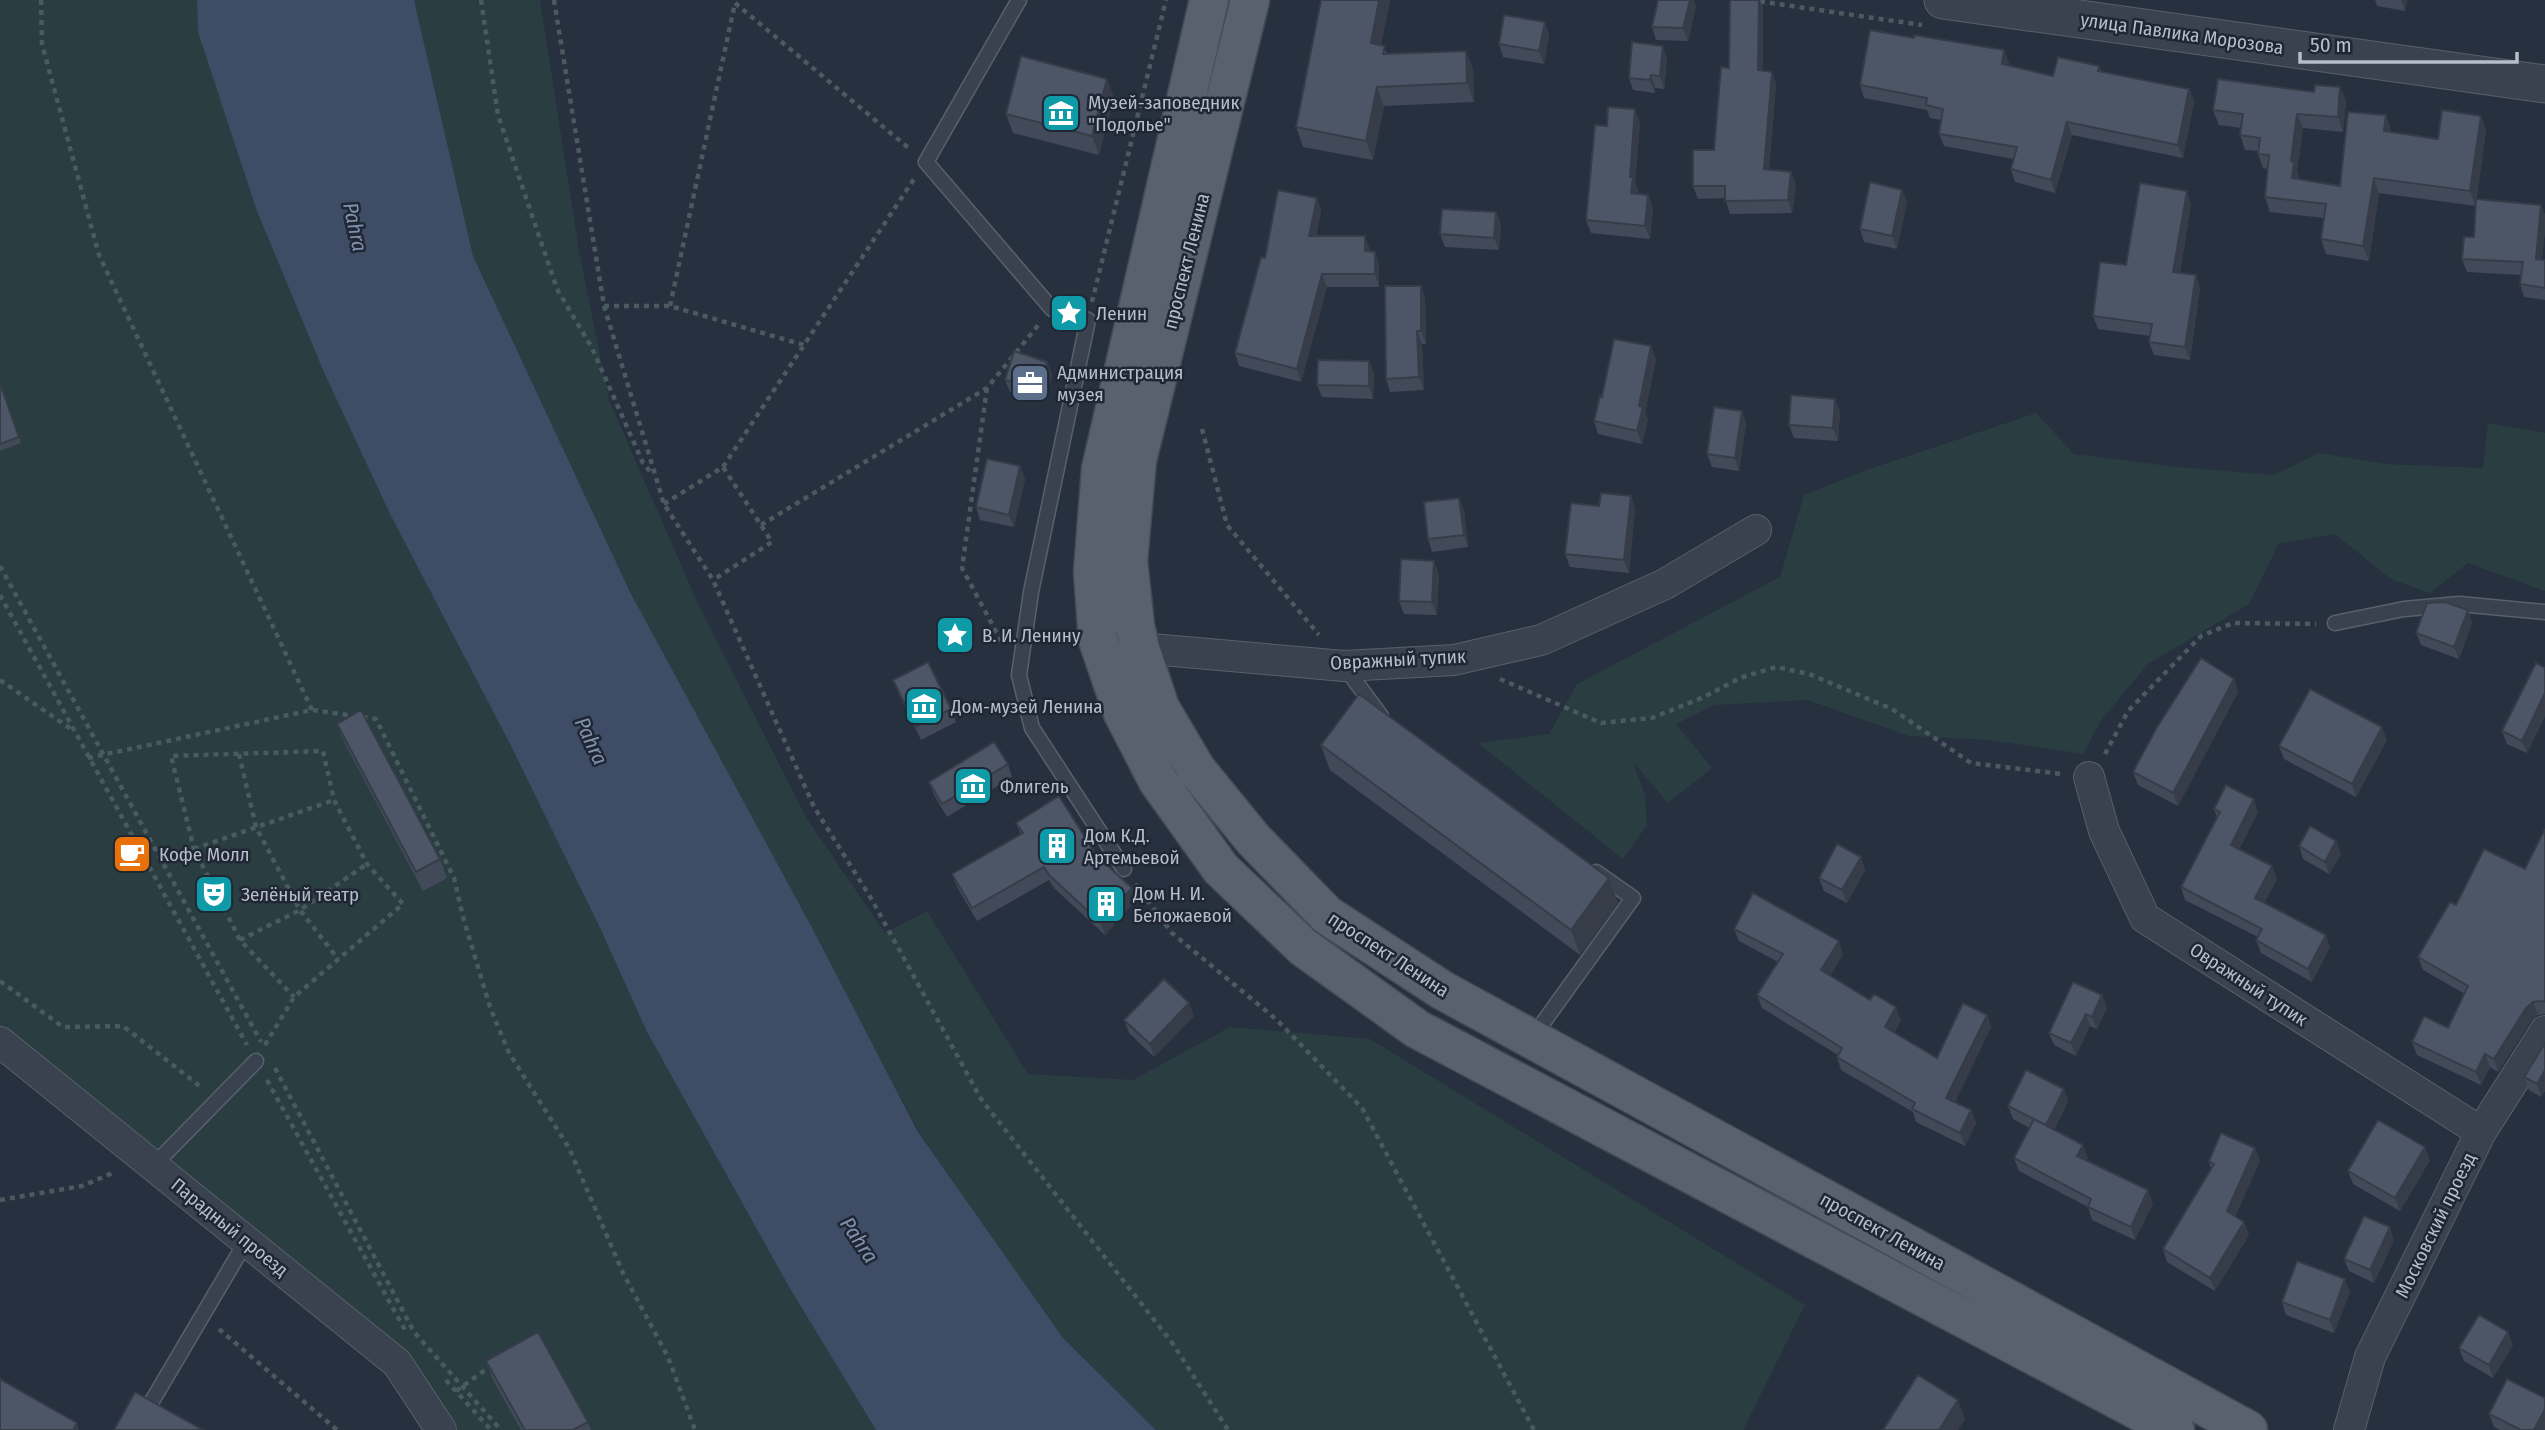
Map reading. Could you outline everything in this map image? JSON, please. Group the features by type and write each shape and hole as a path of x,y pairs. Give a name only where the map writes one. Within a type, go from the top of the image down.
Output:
{"main road":[{"name":"проспект Ленина","path":"1209,0 1101,469 1093,572 1098,640 1123,713 1158,781 1221,869 1303,947 1417,1029 2175,1430"},
{"name":"проспект Ленина","path":"1250,0 1137,460 1128,561 1140,648 1160,708 1196,769 1253,839 1327,915 1442,990 2248,1430"}],"street":[{"name":"улица Павлика Морозова","path":"1943,0 2545,84"},
{"name":"Овражный тупик","path":"1140,648 1344,666 1454,660 1541,640 1665,584 1756,530"},
{"name":"Овражный тупик","path":"2089,777 2104,831 2145,918 2481,1132"},
{"name":"Московский проезд","path":"2349,1430 2370,1357 2481,1132 2545,1031"},
{"name":"Парадный проезд","path":"0,1042 397,1363 441,1430"}],"lane":[{"path":"1019,0 926,162 1052,309 1088,320 1031,592 1018,675 1031,728 1124,869"},
{"path":"2335,623 2404,609 2459,604 2545,612"},
{"path":"1344,666 1380,715 1391,723"},
{"path":"1531,1039 1633,898 1589,866"},
{"path":"150,1161 263,1061"},
{"path":"135,1430 247,1240"}],"path":[{"path":"41,0 42,44 99,255 313,710"},
{"path":"481,0 498,115 557,289 592,348 643,463 656,479"},
{"path":"554,0 604,306 664,504 713,580 814,807 872,900 981,1099 1173,1344 1228,1430"},
{"path":"1088,320 1166,0"},
{"path":"664,504 723,467 926,162 735,3 670,306"},
{"path":"604,306 670,306 804,345"},
{"path":"761,525 987,388 1052,309"},
{"path":"987,388 962,568 1018,675"},
{"path":"1202,429 1227,525 1344,666"},
{"path":"713,580 772,542 723,467"},
{"path":"0,566 264,1048"},
{"path":"0,595 72,730 263,1061 414,1332 501,1430"},
{"path":"1454,660 1565,705 1601,723 1652,718 1704,697 1740,678 1776,667 1809,674 1892,709 1971,763 2089,777 2108,750 2129,711 2201,636 2233,623 2335,623"},
{"path":"0,680 72,730"},
{"path":"88,758 313,710 376,719 454,878 490,1007 509,1054 569,1148 623,1273 668,1357 695,1430"},
{"path":"294,997 240,940 194,849 171,756 323,751 334,800 366,864 403,904 294,997 264,1048 263,1061 411,1341"},
{"path":"239,754 256,827 300,910 338,959"},
{"path":"194,849 334,800"},
{"path":"240,940 300,910 366,864"},
{"path":"1124,869 1172,933 1277,1020 1362,1108 1534,1430"},
{"path":"0,981 63,1027 124,1026 218,1101"},
{"path":"0,1200 82,1186 150,1161"},
{"path":"202,1315 337,1430"},
{"path":"456,1391 502,1357"},
{"path":"438,1371 491,1430"}],"green space":[{"path":"0,0 197,0 198,32 391,516 510,744 601,930 647,1032 789,1287 876,1430 458,1430 401,1346 0,1026"},
{"path":"414,0 540,0 579,251 609,400 699,606 807,819 885,933 927,911 1028,1074 1133,1080 1230,1027 1370,1039 1805,1305 1743,1430 1156,1430 1063,1338 923,1139 630,592 473,256"},
{"path":"2036,413 2074,454 2177,467 2274,475 2319,453 2385,464 2483,468 2488,423 2545,433 2545,591 2468,563 2430,593 2391,579 2335,534 2279,543 2249,604 2148,664 2102,719 2083,754 1990,740 1909,736 1808,700 1714,705 1676,724 1712,768 1668,803 1633,762 1645,795 1647,825 1623,859 1478,743 1549,734 1577,684 1780,577 1804,495 1864,471"}],"water":[{"name":"Pahra","path":"197,0 414,0 473,256 630,592 811,926 918,1132 1063,1338 1156,1430 876,1430 789,1287 647,1032 601,930 510,744 391,516 323,370 257,211 198,32"}],"building":[{"path":"1321,0 1379,0 1371,43 1385,46 1383,54 1466,51 1467,83 1377,87 1366,141 1296,127"},
{"path":"1658,0 1690,0 1683,28 1652,27"},
{"path":"1730,0 1759,0 1758,70 1772,72 1764,169 1791,172 1788,200 1725,201 1725,186 1693,186 1693,150 1714,150 1721,67 1729,68"},
{"path":"1504,15 1545,22 1539,51 1499,44"},
{"path":"1870,30 2004,50 2002,64 2053,76 2058,57 2099,66 2098,71 2189,89 2178,145 2067,122 2051,180 2011,169 2017,147 1939,134 1943,109 1926,105 1927,98 1860,85"},
{"path":"1632,42 1663,46 1660,76 1651,75 1650,80 1629,78"},
{"path":"1021,56 1107,79 1092,136 1006,114"},
{"path":"2218,79 2314,92 2315,85 2340,87 2338,117 2297,114 2291,161 2294,162 2292,178 2340,186 2348,112 2386,115 2384,131 2438,139 2442,110 2481,116 2470,191 2374,178 2363,246 2321,239 2326,204 2265,197 2269,155 2258,154 2260,138 2240,135 2243,114 2213,110"},
{"path":"1608,107 1635,109 1631,193 1648,195 1645,226 1586,220 1595,125 1607,126"},
{"path":"1870,182 1902,190 1892,236 1860,229"},
{"path":"2140,183 2187,191 2173,272 2196,275 2185,347 2149,342 2152,324 2093,316 2100,262 2126,265"},
{"path":"1278,190 1317,198 1309,236 1365,236 1365,251 1375,252 1375,274 1322,274 1297,369 1235,353 1261,257 1265,258"},
{"path":"2476,199 2541,205 2536,259 2545,260 2545,288 2520,284 2523,262 2462,259 2464,237 2474,237"},
{"path":"1442,209 1496,212 1494,238 1440,234"},
{"path":"1385,286 1421,286 1421,331 1417,331 1419,377 1386,379"},
{"path":"1614,339 1651,346 1637,431 1594,421"},
{"path":"1014,351 1047,362 1039,390 1005,380"},
{"path":"1318,360 1369,361 1369,386 1317,385"},
{"path":"0,383 19,437 0,444"},
{"path":"1791,395 1835,399 1833,428 1789,425"},
{"path":"1714,407 1742,411 1735,458 1707,454"},
{"path":"987,459 1020,466 1009,515 976,507"},
{"path":"1601,493 1631,496 1624,560 1565,554 1571,503 1599,506"},
{"path":"1459,498 1464,535 1428,539 1424,502"},
{"path":"1401,559 1434,561 1432,602 1399,601"},
{"path":"2445,602 2468,610 2454,647 2416,633 2427,603"},
{"path":"2201,658 2234,679 2173,793 2133,772 2156,729"},
{"path":"928,662 951,709 916,727 893,680"},
{"path":"2536,663 2545,668 2545,693 2522,741 2502,731"},
{"path":"2310,689 2382,727 2352,784 2279,746"},
{"path":"1359,694 1609,878 1571,930 1321,745"},
{"path":"361,710 440,859 416,872 337,724"},
{"path":"994,742 1008,764 942,804 929,782"},
{"path":"2226,785 2254,799 2231,845 2272,866 2255,898 2326,935 2308,969 2256,940 2262,929 2181,887 2220,812 2214,809"},
{"path":"1059,796 1097,856 1132,888 1100,922 1049,875 1044,867 972,908 952,874 1023,833 1016,823"},
{"path":"2310,826 2336,841 2325,862 2299,846"},
{"path":"2545,829 2545,1002 2533,1002 2526,1008 2494,1059 2485,1054 2476,1072 2412,1042 2424,1016 2448,1028 2468,986 2418,957 2450,902 2456,905 2484,849 2525,869"},
{"path":"1837,844 1861,857 1842,890 1819,878"},
{"path":"1753,893 1839,941 1821,970 1870,1000 1874,994 1896,1007 1885,1027 1937,1058 1963,1003 1987,1015 1946,1098 1971,1110 1960,1133 1912,1109 1915,1103 1837,1057 1842,1048 1757,995 1783,954 1734,929"},
{"path":"1164,979 1189,1003 1150,1044 1124,1020"},
{"path":"2073,982 2102,995 2092,1017 2086,1014 2071,1043 2049,1033"},
{"path":"2545,1043 2545,1070 2537,1084 2524,1077"},
{"path":"2026,1070 2064,1089 2046,1125 2008,1106"},
{"path":"2034,1119 2083,1145 2077,1156 2148,1190 2131,1227 2088,1207 2091,1199 2014,1158"},
{"path":"2378,1120 2425,1147 2395,1198 2348,1171"},
{"path":"2221,1133 2255,1148 2227,1211 2244,1222 2210,1278 2163,1249 2214,1164 2209,1161"},
{"path":"2364,1216 2390,1227 2370,1270 2344,1259"},
{"path":"2297,1261 2345,1279 2330,1320 2282,1302"},
{"path":"2479,1315 2508,1332 2489,1365 2459,1348"},
{"path":"538,1332 588,1422 573,1430 525,1430 486,1361"},
{"path":"1918,1375 1958,1400 1939,1430 1883,1430"},
{"path":"0,1379 77,1423 73,1430 0,1430"},
{"path":"2507,1379 2545,1398 2545,1409 2534,1430 2521,1430 2489,1414"},
{"path":"135,1392 203,1430 114,1430"}],"place":[{"name":"Музей-заповедник \"Подолье\"","path":"1061,113"},
{"name":"Ленин","path":"1069,313"},
{"name":"Администрация музея","path":"1030,383"},
{"name":"В. И. Ленину","path":"955,635"},
{"name":"Дом-музей Ленина","path":"924,706"},
{"name":"Флигель","path":"973,786"},
{"name":"Дом К.Д. Артемьевой","path":"1057,846"},
{"name":"Кофе Молл","path":"132,854"},
{"name":"Зелёный театр","path":"214,894"},
{"name":"Дом Н. И. Беложаевой","path":"1106,904"}]}
